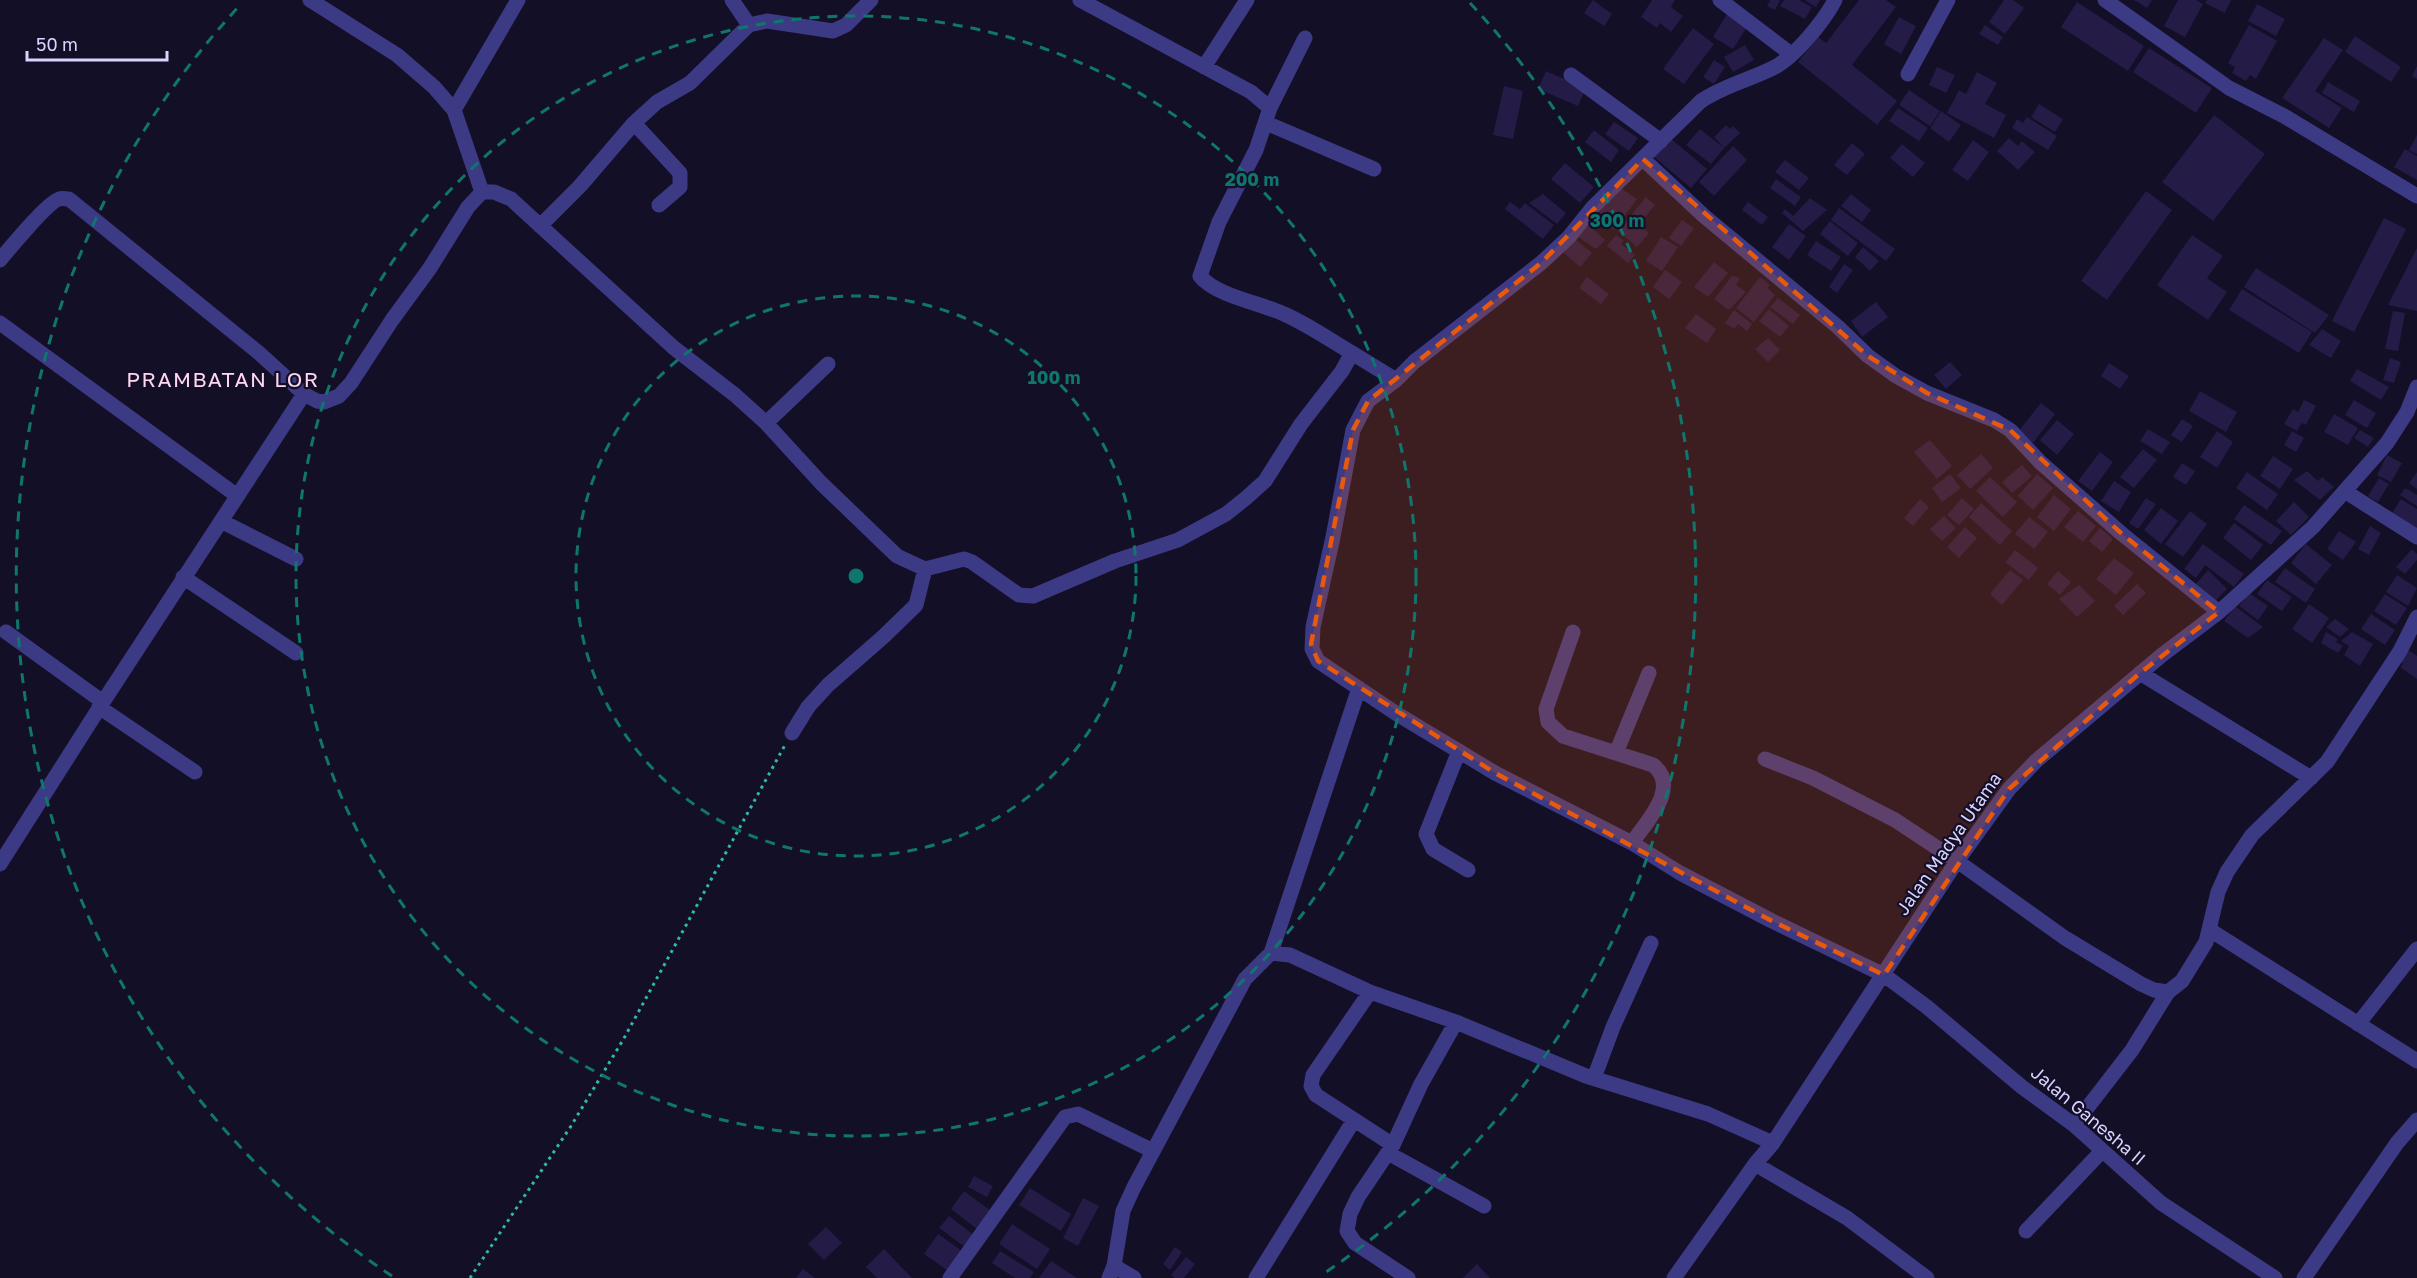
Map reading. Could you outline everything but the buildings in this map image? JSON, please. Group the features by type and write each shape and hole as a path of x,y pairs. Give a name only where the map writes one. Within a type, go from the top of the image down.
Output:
{"street":[{"path":"310,0 418,70 454,110 482,192"},
{"path":"454,110 518,0"},
{"path":"732,0 749,25"},
{"path":"540,226 580,186 634,123 657,102 690,83 749,25 767,21 833,31 846,25 871,0"},
{"path":"1080,0 1251,92 1268,116 1374,169"},
{"path":"1204,67 1247,0"},
{"path":"1720,0 1791,54"},
{"name":"Jalan Ganesha II","path":"1835,0 1830,10 1791,54 1774,68 1715,92 1701,101 1593,207 1569,237 1541,263 1414,362 1368,401 1353,430 1340,508 1313,627 1311,644 1314,655 1318,661 1397,714 1495,773 1632,843 1680,873 1772,921 1884,975 1936,1013 2022,1087 2074,1125 2161,1203 2275,1278"},
{"path":"1908,74 1948,0"},
{"path":"2105,0 2229,88 2284,116 2417,196"},
{"path":"1305,38 1268,116 1256,150 1218,222 1200,276 1237,298 1284,314 1394,378"},
{"path":"1571,75 1661,141"},
{"path":"634,123 681,173 681,187 658,205"},
{"path":"1643,159 1704,216 1838,327 1868,356 1896,376 1927,393 1994,420 2010,430 2040,462 2122,534 2219,612"},
{"path":"0,260 53,202 63,198 69,199 259,352 304,394 317,402 324,402 339,396 345,389 430,268 468,207 482,192 494,192 511,199 674,348 735,395 766,423 821,483 897,556 925,569 964,559 972,562 1019,595 1033,597 1115,561 1178,540 1226,514 1265,481 1301,424 1342,371 1352,352"},
{"path":"0,323 236,495"},
{"path":"766,423 828,364"},
{"name":"Jalan Madya Utama","path":"1674,1278 1755,1164 1773,1143 1838,1040 1884,975 1957,861 2009,789 2036,760 2140,673 2219,612 2285,554 2346,492 2387,443 2407,412 2417,387"},
{"path":"0,864 236,495 304,394"},
{"path":"2346,492 2417,537"},
{"path":"221,520 296,559"},
{"path":"792,733 808,707 828,685 916,605 925,569"},
{"path":"183,577 296,653"},
{"path":"2074,1125 2132,1050 2168,992 2182,981 2206,942 2218,892 2227,872 2252,835 2327,762 2400,651 2417,617"},
{"path":"1573,632 1546,709 1548,722 1563,736 1653,765 1660,771 1665,781 1664,793 1632,843"},
{"path":"6,633 195,772"},
{"path":"1616,753 1649,673"},
{"path":"2140,673 2311,778"},
{"path":"1134,1278 1112,1272 1123,1211 1245,979 1271,953 1359,688"},
{"path":"1459,751 1426,834 1433,849 1468,870"},
{"path":"1765,759 1813,778 1895,820 2065,938 2141,984 2154,990 2168,992"},
{"path":"2210,930 2417,1060"},
{"path":"1594,1078 1613,1027 1651,944"},
{"path":"2358,1024 2417,949"},
{"path":"1271,953 1290,955 1370,992 1456,1022 1594,1078 1708,1114 1773,1143"},
{"path":"1370,992 1313,1075 1311,1086 1316,1095 1354,1120 1391,1149 1485,1206"},
{"path":"1408,1278 1356,1243 1347,1231 1350,1214 1358,1197 1391,1149 1421,1084 1456,1022"},
{"path":"950,1278 1065,1117 1078,1114 1153,1151"},
{"path":"1256,1278 1354,1120"},
{"path":"2304,1278 2397,1143 2417,1120"},
{"path":"2026,1231 2102,1151"},
{"path":"1755,1164 1847,1218 1927,1278"}],"path":[{"path":"470,1278 571,1126 623,1040 792,733"}],"highlighted area":[{"path":"1643,159 1868,356 1927,393 2010,430 2122,534 2219,612 2140,673 2009,789 1884,975 1772,921 1495,773 1318,661 1311,644 1353,430 1368,401 1541,263"}],"district":[{"name":"PRAMBATAN LOR","path":"223,380"}]}
